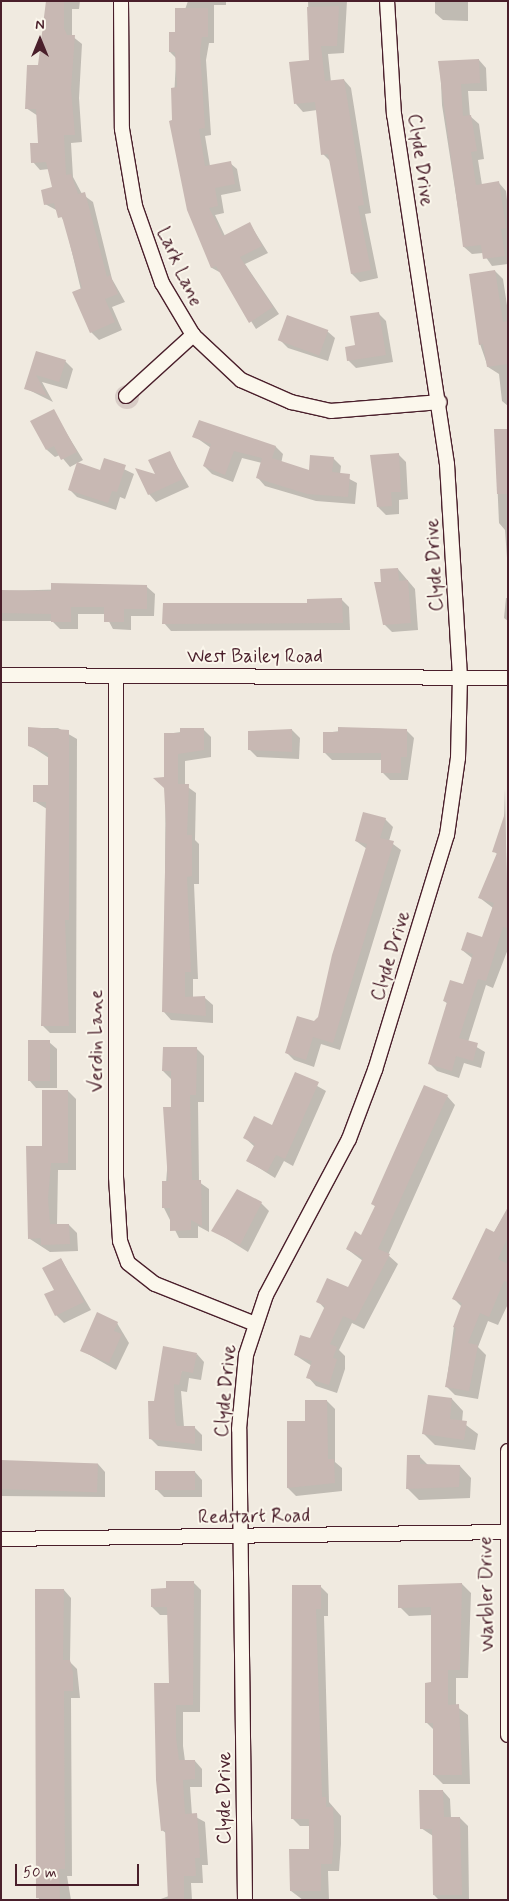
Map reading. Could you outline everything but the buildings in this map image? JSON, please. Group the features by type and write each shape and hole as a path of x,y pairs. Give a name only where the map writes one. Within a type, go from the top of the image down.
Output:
{"street":[{"name":"Lark Lane","path":"121,1 122,129 135,206 162,283 193,335 242,380 291,402 331,411 440,402"},
{"name":"Clyde Drive","path":"245,1900 241,1394 255,1324 349,1139 375,1070 447,835 458,758 460,677 440,402 394,115 388,1"},
{"path":"126,396 193,335"},
{"name":"West Bailey Road","path":"1,675 508,678"},
{"name":"Verdin Lane","path":"116,676 116,1177 120,1241 128,1263 149,1281 255,1324"},
{"name":"Warbler Drive","path":"508,1451 506,1532 508,1735"},
{"name":"Redstart Road","path":"1,1539 506,1532"}],"shaded area":[{"path":"127,385 135,389 139,397 135,405 127,409 119,405 115,397 119,389"}]}
